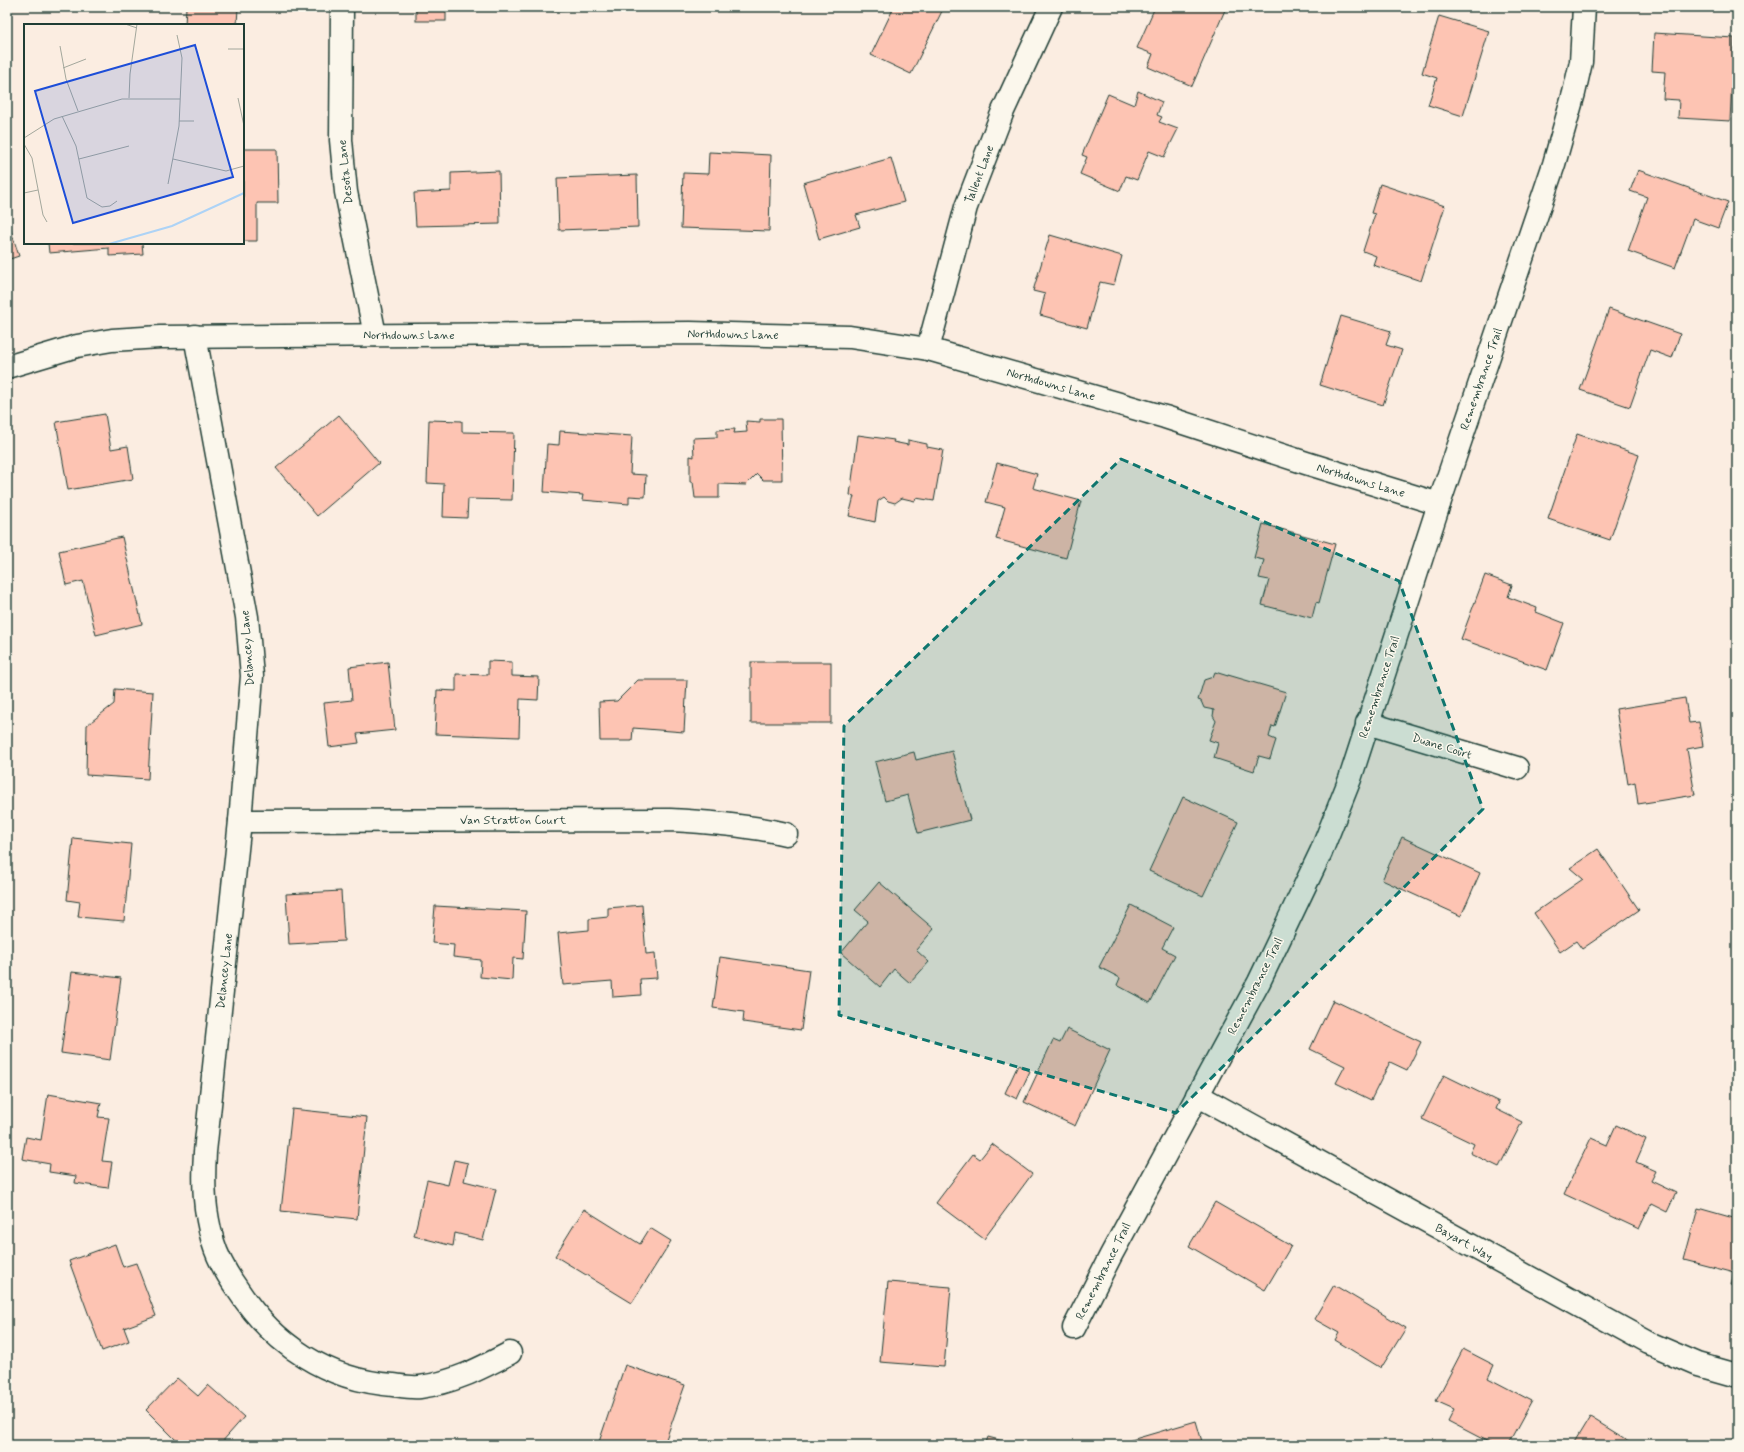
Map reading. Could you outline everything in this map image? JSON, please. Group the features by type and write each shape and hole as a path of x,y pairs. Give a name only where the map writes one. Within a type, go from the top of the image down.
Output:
{"street":[{"name":"Desota Lane","path":"342,7 342,140 346,192 375,335"},
{"name":"Tallent Lane","path":"928,349 966,208 1003,111 1051,7"},
{"name":"Remembrance Trail","path":"1074,1328 1111,1255 1259,982 1321,852 1350,779 1439,504 1558,150 1581,62 1584,7"},
{"name":"Northdowns Lane","path":"7,367 78,346 112,340 160,337 690,334 850,337 928,349 1165,417 1439,504"},
{"name":"Delancey Lane","path":"195,336 247,617 252,676 240,821 205,1152 203,1186 206,1212 214,1243 227,1274 251,1310 278,1338 304,1357 333,1371 369,1383 418,1387 450,1381 480,1369 510,1353"},
{"name":"Duane Court","path":"1367,723 1517,768"},
{"name":"Van Stratton Court","path":"240,821 670,820 740,825 786,834"},
{"name":"Bayart Way","path":"1197,1095 1649,1343 1698,1364 1737,1375"}],"highlighted area":[{"path":"1121,459 1399,581 1483,809 1176,1113 839,1015 844,726"}],"building":[{"path":"186,7 238,7 237,24 185,24"},
{"path":"416,7 446,7 446,21 416,21"},
{"path":"552,7 593,7 552,11"},
{"path":"894,7 944,7 911,74 871,55"},
{"path":"1155,7 1219,7 1225,10 1192,86 1148,67 1153,54 1137,48"},
{"path":"1439,16 1489,31 1463,116 1428,105 1437,78 1422,73"},
{"path":"1654,33 1734,38 1730,121 1678,118 1679,100 1663,99 1665,72 1652,71"},
{"path":"1138,91 1162,102 1157,115 1162,117 1159,122 1178,129 1164,157 1149,151 1137,180 1126,176 1120,191 1080,174 1087,157 1082,155 1108,94 1134,105"},
{"path":"244,149 277,149 278,203 257,203 257,241 244,241"},
{"path":"709,152 771,155 769,231 681,228 683,173 708,174"},
{"path":"891,158 904,202 856,215 860,227 819,239 803,183"},
{"path":"1638,170 1728,202 1718,228 1693,219 1675,268 1628,251 1647,197 1630,191"},
{"path":"499,171 500,224 416,226 414,193 451,191 451,173"},
{"path":"637,175 638,227 559,230 557,178"},
{"path":"1380,184 1445,206 1421,281 1373,265 1376,256 1363,251 1375,214 1371,213"},
{"path":"7,218 19,256 7,260"},
{"path":"1050,235 1122,256 1114,285 1100,282 1087,328 1040,315 1045,294 1033,291"},
{"path":"48,244 142,244 143,254 109,256 109,248 49,253"},
{"path":"1609,309 1680,334 1672,358 1650,350 1630,407 1580,390"},
{"path":"1341,316 1391,331 1386,345 1402,350 1383,405 1320,385"},
{"path":"105,414 111,449 128,446 133,479 68,490 56,422"},
{"path":"339,415 379,463 317,516 276,468"},
{"path":"760,419 781,419 782,480 763,480 757,474 746,485 719,484 719,498 695,498 693,482 690,482 690,456 694,457 693,438 717,437 717,430 735,429 734,433 747,432 746,421 760,422"},
{"path":"429,420 462,421 462,432 514,433 512,500 468,499 467,518 443,517 444,484 427,483"},
{"path":"560,431 632,436 630,474 646,475 645,497 629,496 629,504 582,500 583,495 544,492 547,444 559,445"},
{"path":"1577,434 1639,455 1610,540 1548,519"},
{"path":"858,435 894,440 893,442 908,445 908,440 927,444 927,447 943,450 934,501 916,498 915,501 902,498 895,503 888,501 884,497 878,501 875,522 849,516 854,496 850,495"},
{"path":"997,463 1037,474 1033,488 1081,501 1066,558 996,539 1005,507 986,502"},
{"path":"1263,524 1335,544 1319,603 1316,602 1312,618 1262,605 1269,580 1259,578 1264,560 1254,558"},
{"path":"122,537 142,624 96,635 83,581 66,585 59,551"},
{"path":"1485,575 1512,585 1508,597 1537,608 1536,612 1564,623 1547,670 1461,639"},
{"path":"488,661 512,662 512,676 539,677 538,700 520,699 519,737 435,734 437,690 456,691 456,674 488,675"},
{"path":"388,662 395,730 357,734 359,743 329,747 324,703 352,700 349,667"},
{"path":"751,662 831,662 831,723 751,723"},
{"path":"1215,672 1286,692 1275,727 1272,726 1269,737 1276,740 1270,759 1259,756 1254,771 1214,758 1218,743 1209,740 1216,721 1213,716 1214,710 1204,708 1201,701 1198,700 1204,680 1213,677"},
{"path":"638,680 687,680 684,732 633,728 632,741 600,741 599,702 617,701"},
{"path":"115,689 153,692 148,779 86,775 87,725 114,704"},
{"path":"1685,698 1689,723 1699,722 1703,746 1687,749 1695,795 1638,804 1635,782 1628,784 1616,709"},
{"path":"952,751 970,820 918,833 908,795 885,801 875,762 914,752 916,760"},
{"path":"1183,797 1238,822 1203,896 1149,871"},
{"path":"1402,837 1480,873 1461,916 1382,880"},
{"path":"73,838 131,844 124,921 78,917 80,902 67,900"},
{"path":"1598,849 1639,910 1582,949 1576,941 1560,952 1534,913 1583,879 1570,868"},
{"path":"879,882 934,929 916,950 929,962 910,983 894,969 880,987 841,953 868,921 855,910"},
{"path":"341,891 344,941 289,944 286,894"},
{"path":"642,905 646,954 655,953 657,978 640,979 641,995 613,997 612,981 563,985 558,933 589,930 589,919 608,917 608,908"},
{"path":"1131,905 1173,927 1162,948 1175,955 1150,1003 1117,985 1120,978 1099,967"},
{"path":"435,906 526,911 523,959 513,958 512,980 480,977 481,960 453,957 454,945 432,943"},
{"path":"720,957 809,970 801,1030 743,1022 744,1012 713,1008"},
{"path":"72,972 121,978 110,1060 61,1053"},
{"path":"1333,1000 1421,1042 1407,1070 1390,1062 1371,1100 1336,1083 1345,1066 1310,1049"},
{"path":"1067,1029 1110,1050 1075,1126 1024,1102 1053,1040 1060,1043"},
{"path":"1018,1065 1030,1071 1017,1099 1005,1093"},
{"path":"1444,1075 1499,1102 1496,1109 1522,1122 1499,1167 1470,1153 1474,1144 1422,1119"},
{"path":"48,1094 101,1103 98,1117 109,1118 102,1161 112,1162 108,1188 75,1183 76,1176 49,1172 50,1164 22,1159 26,1137 41,1140"},
{"path":"292,1109 367,1117 357,1219 281,1211"},
{"path":"1616,1125 1646,1139 1636,1162 1656,1171 1651,1181 1676,1193 1667,1212 1651,1204 1639,1229 1564,1194 1591,1138 1607,1145"},
{"path":"992,1144 1032,1174 984,1239 936,1203 973,1154 980,1159"},
{"path":"454,1160 468,1163 464,1181 496,1189 483,1240 455,1233 453,1246 414,1236 427,1180 448,1185"},
{"path":"1215,1202 1291,1246 1265,1290 1189,1246"},
{"path":"1698,1208 1737,1219 1737,1287 1731,1286 1734,1273 1684,1260"},
{"path":"584,1209 640,1244 650,1228 671,1241 632,1303 555,1256"},
{"path":"115,1244 123,1267 136,1263 156,1316 124,1328 129,1341 102,1351 69,1261"},
{"path":"888,1282 951,1287 944,1367 880,1362"},
{"path":"1334,1285 1406,1328 1381,1368 1335,1340 1339,1333 1314,1319"},
{"path":"1463,1349 1494,1365 1488,1378 1532,1401 1508,1445 1494,1445 1448,1421 1454,1409 1436,1401"},
{"path":"625,1365 685,1385 664,1445 598,1445"},
{"path":"177,1378 198,1396 208,1385 244,1417 221,1443 223,1445 176,1445 178,1442 146,1410"},
{"path":"1590,1417 1635,1445 1573,1445"},
{"path":"1196,1421 1203,1445 1122,1445 1121,1443"},
{"path":"988,1437 1018,1445 985,1445"},
{"path":"1552,1441 1559,1445 1549,1445"}]}
